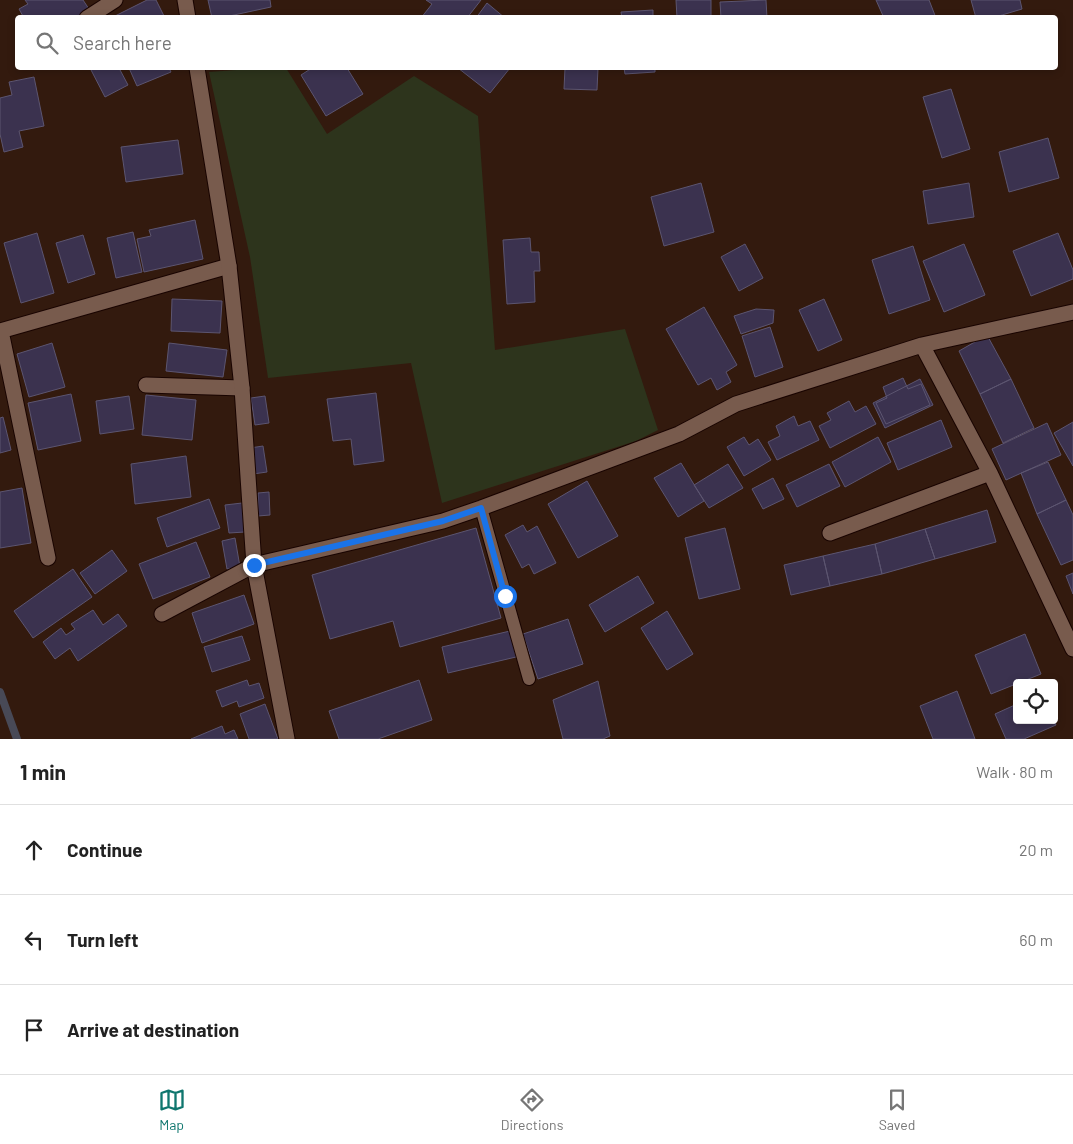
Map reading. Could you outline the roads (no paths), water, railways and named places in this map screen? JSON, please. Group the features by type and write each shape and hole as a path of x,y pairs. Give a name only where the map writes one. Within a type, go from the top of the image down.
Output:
{"street":[{"path":"92,15 115,0"},
{"path":"185,0 188,15"},
{"path":"196,70 229,266 242,388 254,565 287,739"},
{"path":"48,558 0,331 229,266"},
{"path":"162,614 254,565 443,521 678,434 736,404 922,345 1073,314"},
{"path":"922,345 990,473 1073,649"},
{"path":"146,384 242,388"},
{"path":"830,533 990,473"}],"lane":[{"path":"481,508 529,679"}],"waterway":[{"path":"0,692 17,739"}]}
